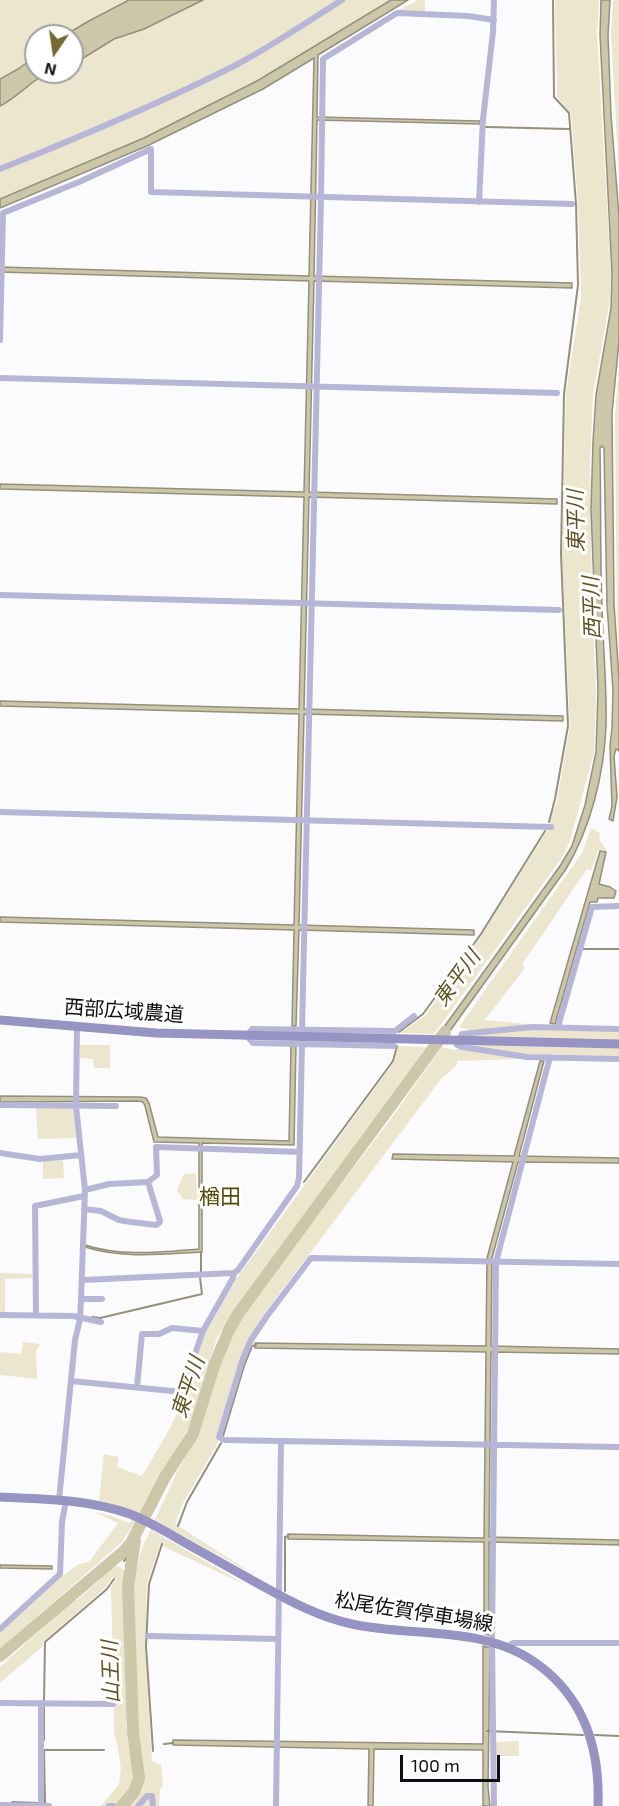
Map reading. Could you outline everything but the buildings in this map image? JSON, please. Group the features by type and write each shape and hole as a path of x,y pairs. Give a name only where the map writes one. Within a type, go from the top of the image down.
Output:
{"main road":[{"name":"西部広域農道","path":"0,1020 156,1033 459,1040"},
{"path":"459,1040 619,1044"},
{"name":"松尾佐賀停車場線","path":"0,1497 63,1500 131,1514 279,1595 325,1617 376,1629 470,1637 507,1647 539,1665 558,1681 573,1700 590,1734 597,1759 598,1806"}],"street":[{"path":"0,169 124,118 236,64 342,0"},
{"path":"479,202 483,119 494,20 494,0"},
{"path":"302,1030 304,820 309,716 323,59 397,13 468,16 494,20"},
{"path":"0,340 3,213 151,150 151,192 572,204"},
{"path":"0,378 557,393"},
{"path":"0,595 559,610"},
{"path":"0,812 551,827"},
{"path":"558,1027 592,907 619,906"},
{"path":"394,1046 253,1043 247,1036 252,1029 395,1031 414,1016"},
{"path":"0,1629 60,1574 71,1381 83,1280 84,1193 76,1105 77,1027"},
{"path":"619,1029 532,1027 462,1034 457,1045 527,1057 619,1059"},
{"path":"71,1381 182,1392 203,1331 234,1274 297,1186 300,1152 302,1043"},
{"path":"494,1806 492,1642 496,1262 550,1057"},
{"path":"0,1105 116,1106"},
{"path":"36,1315 35,1206 109,1184 148,1182 157,1175 156,1147 300,1152"},
{"path":"0,1153 40,1159 81,1155"},
{"path":"84,1209 101,1211 119,1220 156,1225 160,1221 148,1182"},
{"path":"619,1264 311,1258 251,1340 243,1358 219,1435 224,1440 619,1447"},
{"path":"83,1280 234,1274"},
{"path":"81,1299 102,1299"},
{"path":"0,1315 73,1316 101,1322"},
{"path":"137,1387 142,1334 159,1334 172,1328 203,1331"},
{"path":"276,1806 281,1441"},
{"path":"148,1636 279,1639"},
{"path":"507,1647 513,1642 619,1643"},
{"path":"0,1703 113,1704"},
{"path":"41,1703 41,1806"},
{"path":"138,1806 147,1796 152,1796 153,1806"},
{"path":"0,1805 50,1806"}],"shaded area":[{"path":"0,0 129,0 84,24 24,24 24,65 0,79"},
{"path":"129,0 203,0 144,29 114,39 84,58 84,24"},
{"path":"203,0 391,0 257,81 144,138 0,199 0,106 30,84 84,84 84,58 114,39 144,29"},
{"path":"391,0 408,0 318,55 317,117 480,121 480,124 317,120 314,276 572,283 572,288 314,281 309,492 557,499 557,504 309,497 304,709 563,716 563,721 304,714 299,925 474,930 474,935 299,930 296,1026 292,1026 294,930 0,922 0,917 294,925 299,714 0,706 0,701 299,709 304,497 0,489 0,484 304,492 309,281 0,272 0,267 309,276 314,58 263,89 147,146 0,208 0,199 144,138 257,81"},
{"path":"418,0 425,0 425,12 397,11"},
{"path":"555,0 599,0 597,34 611,273 609,306 593,394 590,464 596,695 594,752 570,841 563,856 434,1034 400,1033 425,1016 482,935 547,831 557,801 570,726 562,553 566,393 581,297 578,204 571,113 557,97"},
{"path":"601,0 610,0 608,35 611,115 619,216 619,341 612,413 614,604 619,678 619,751 616,749 614,756 617,797 613,821 609,819 612,806 610,746 613,690 607,605 604,448 602,446 600,448 601,567 606,726 595,800 583,836 566,869 447,1035 439,1034 572,846 585,805 596,752 598,690 591,509 593,442 596,395 611,308 612,273 600,35"},
{"path":"613,0 619,0 619,178 611,34"},
{"path":"24,65 24,84 31,84 0,106 0,79"},
{"path":"619,365 619,650 615,415"},
{"path":"591,828 600,833 599,839 607,851 598,850 591,871 587,869 523,963 524,969 485,1020 527,1024 530,1029 619,1031 619,1056 526,1054 518,1059 457,1061 457,1065 441,1079 262,1317 241,1355 216,1436 219,1441 183,1503 175,1524 255,1575 158,1522 153,1531 248,1586 160,1545 147,1583 145,1647 152,1761 161,1765 163,1786 160,1789 159,1806 128,1806 137,1797 143,1780 136,1721 131,1591 142,1548 177,1472 200,1432 224,1353 257,1295 393,1116 442,1047 453,1050 473,1046 475,1036 469,1030 459,1027 582,853"},
{"path":"600,851 606,852 599,884 616,891 614,898 598,898 597,902 590,902 555,1024 550,1023"},
{"path":"80,1045 110,1045 110,1068 94,1068 93,1059 80,1058"},
{"path":"291,1046 296,1046 294,1145 202,1143 202,1252 128,1254 85,1247 85,1245 113,1251 142,1253 199,1249 199,1143 154,1142 145,1106 139,1101 0,1102 0,1096 140,1097 146,1098 149,1103 158,1137 289,1141"},
{"path":"398,1046 426,1047 244,1296 217,1338 191,1424 142,1512 122,1542 0,1649 0,1633 65,1574 79,1564 89,1562 118,1523 94,1512 130,1523 137,1512 99,1500 104,1454 119,1457 117,1467 142,1476 169,1430 185,1396 205,1334 237,1278 394,1062"},
{"path":"540,1061 544,1061 519,1156 619,1158 619,1163 518,1162 492,1258 491,1346 619,1349 619,1354 491,1352 489,1537 619,1540 619,1545 489,1542 489,1635 484,1634 484,1542 288,1539 288,1534 484,1538 486,1352 255,1348 255,1343 486,1346 487,1258 513,1162 392,1159 393,1154 514,1156"},
{"path":"36,1108 74,1108 77,1138 38,1139"},
{"path":"63,1159 64,1178 43,1179 43,1161"},
{"path":"196,1173 197,1200 183,1199 177,1190 184,1174"},
{"path":"0,1273 32,1274 32,1278 5,1279 5,1313 0,1311"},
{"path":"23,1342 40,1344 36,1352 37,1379 0,1375 0,1352 21,1354"},
{"path":"0,1565 52,1566 52,1569 0,1568"},
{"path":"118,1566 125,1571 129,1720 126,1723 129,1751 132,1751 133,1780 119,1806 101,1806 119,1784 121,1769 114,1734 111,1588 116,1579 112,1577 106,1587 0,1683 0,1667 73,1600 77,1600 101,1579 101,1575 112,1567"},
{"path":"483,1646 490,1648 488,1787 490,1806 483,1806 483,1750 374,1749 373,1806 368,1806 369,1749 173,1745 173,1740 483,1744"},
{"path":"519,1741 519,1756 495,1756 495,1742"}],"waterway":[{"path":"549,822 568,726 561,554 564,394 578,285 576,204 569,113 554,97 553,0"},
{"path":"486,127 570,129"},
{"path":"399,1032 423,1014 481,934 545,831"},
{"path":"583,949 619,949"},
{"name":"東平川","path":"0,1656 131,1543 165,1477 193,1434 215,1363 238,1314 445,1032"},
{"path":"304,1182 393,1061 397,1046"},
{"path":"201,1252 201,1273"},
{"path":"92,1317 100,1318 202,1294 200,1278"},
{"path":"223,1436 244,1366 252,1346 256,1345"},
{"path":"178,1526 187,1502 221,1443"},
{"path":"285,1591 285,1537 288,1536"},
{"name":"山王川","path":"122,1806 134,1792 139,1778 133,1732 128,1586 135,1541"},
{"path":"153,1751 146,1646 149,1584 162,1544"},
{"path":"124,1561 133,1550"},
{"path":"44,1701 45,1642 107,1589 114,1579"},
{"path":"44,1706 44,1740"},
{"path":"487,1731 583,1735"},
{"path":"595,1735 619,1736"},
{"path":"164,1744 173,1743"},
{"path":"45,1803 44,1750 104,1750"},
{"path":"12,1802 38,1803"}],"district":[{"name":"楢田","path":"220,1197"}],"water label":[{"name":"西平川","path":"592,608"}]}
